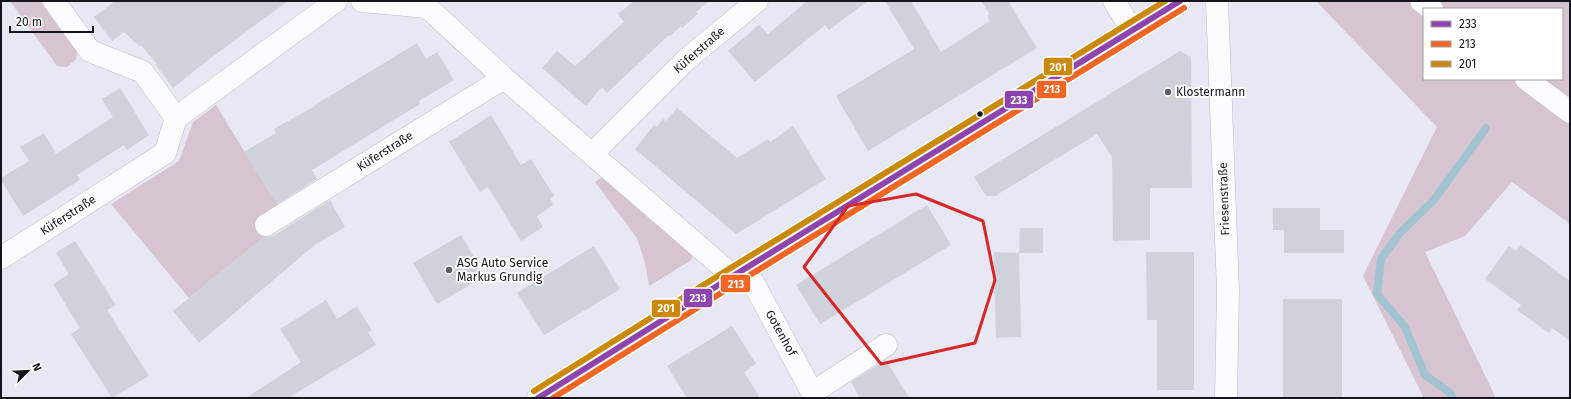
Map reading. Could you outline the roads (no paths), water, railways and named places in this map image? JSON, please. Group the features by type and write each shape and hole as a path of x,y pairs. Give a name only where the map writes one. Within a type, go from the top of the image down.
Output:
{"street":[{"path":"54,1 90,52 143,72 176,118 336,1"},
{"path":"362,1 427,8 504,78 592,154 739,272"},
{"name":"Küferstraße","path":"592,154 686,60 757,1"},
{"path":"1114,1 1132,30"},
{"path":"538,398 739,272 1180,1"},
{"name":"Friesenstraße","path":"1217,1 1228,290 1226,398"},
{"path":"1421,1 1431,8"},
{"name":"Küferstraße","path":"266,224 504,78"},
{"path":"1527,80 1570,112"},
{"name":"Küferstraße","path":"1,258 165,153 176,118"},
{"name":"Gotenhof","path":"739,272 814,395"},
{"path":"814,395 886,346"}],"waterway":[{"path":"1453,398 1449,392 1425,375 1405,327 1377,294 1381,259 1400,233 1434,200 1486,128"}],"place":[{"name":"Klostermann","path":"1168,92"},
{"name":"ASG Auto Service Markus Grundig","path":"449,270"}]}
